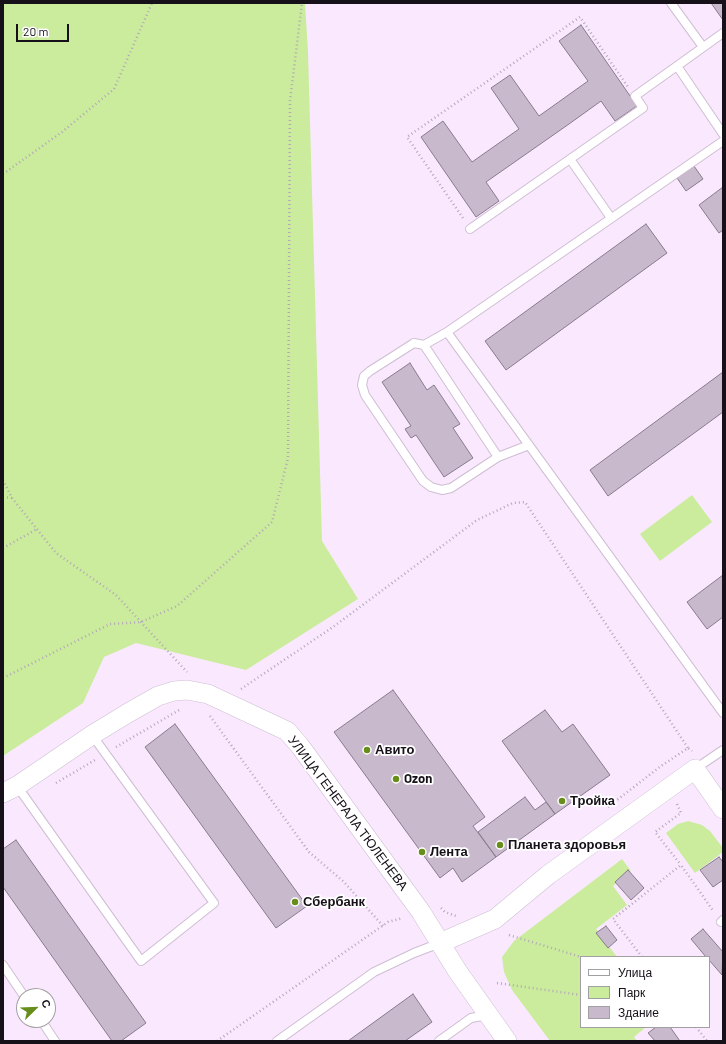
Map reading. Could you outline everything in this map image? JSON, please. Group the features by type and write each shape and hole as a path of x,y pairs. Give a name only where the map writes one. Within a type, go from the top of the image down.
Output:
{"street":[{"name":"УЛИЦА ГЕНЕРАЛА ТЮЛЕНЕВА","path":"10,790 92,735 158,696 174,690 187,690 216,698 287,731 300,746 421,912 458,972 507,1041"},
{"path":"440,943 496,919 548,876 669,787 702,765 723,809"}],"lane":[{"path":"672,3 703,47"},
{"path":"470,229 643,108 635,96 723,32"},
{"path":"677,66 723,134"},
{"path":"529,445 498,457 451,488 442,490 431,487 423,481 365,395 362,385 364,376 408,346 414,343 424,345 447,332 723,141"},
{"path":"570,159 611,218"},
{"path":"447,332 723,713"},
{"path":"424,345 498,457"},
{"path":"10,790 141,960 214,903 92,735"},
{"path":"702,765 723,750"},
{"path":"277,1041 374,972 414,953 440,943"},
{"path":"3,965 19,988"},
{"path":"439,1041 471,1018 488,1015"},
{"path":"46,1028 55,1041"}],"path":[{"path":"3,174 62,132 114,89 152,3"},
{"path":"3,678 110,624 141,622 177,606 272,522 288,458 290,101 302,3"},
{"path":"470,229 407,137 580,17 635,96"},
{"path":"3,480 12,498 56,553 116,595 216,698"},
{"path":"3,497 12,498"},
{"path":"383,926 344,882 309,852 207,713 216,698 333,626 477,520 513,503 525,502 688,748 702,765"},
{"path":"3,548 37,529"},
{"path":"54,785 186,706"},
{"path":"603,811 661,766 688,748"},
{"path":"661,766 681,813 655,832 722,921"},
{"path":"641,956 613,919 681,865"},
{"path":"217,1041 388,922 421,912 435,900 445,912 461,917"},
{"path":"509,935 580,957"},
{"path":"497,983 580,995"},
{"path":"697,1028 707,1041"}],"green space":[{"path":"3,3 305,3 308,52 322,541 358,599 246,670 136,643 104,657 83,703 3,756"},
{"path":"692,495 712,522 660,561 640,534"},
{"path":"688,821 702,825 710,831 723,848 723,852 695,873 666,833 678,824"},
{"path":"622,859 631,871 613,886 627,905 596,929 616,956 580,956 580,1028 645,1028 634,1037 637,1041 550,1041 512,990 504,972 502,957 514,941"}],"building":[{"path":"711,3 723,3 723,20"},
{"path":"581,25 637,106 615,121 601,101 486,182 499,201 476,217 421,137 443,121 472,162 519,129 491,88 510,75 539,116 588,81 559,41"},
{"path":"694,166 703,179 686,191 677,178"},
{"path":"723,187 723,230 719,233 699,205"},
{"path":"646,224 667,253 506,370 485,341"},
{"path":"410,363 427,390 434,385 460,424 453,428 473,458 444,477 416,435 411,438 405,429 411,426 382,382"},
{"path":"723,372 723,412 608,496 590,470"},
{"path":"723,575 723,617 707,629 687,602"},
{"path":"393,690 485,817 473,826 496,857 462,882 453,868 440,878 334,732"},
{"path":"545,710 562,732 573,724 610,775 555,814 502,741"},
{"path":"175,724 307,906 276,928 145,747"},
{"path":"525,797 535,810 546,802 555,814 496,857 478,832"},
{"path":"16,840 146,1023 121,1041 112,1041 3,887 3,849"},
{"path":"719,857 723,862 723,880 713,887 700,870"},
{"path":"628,870 644,888 631,900 615,882"},
{"path":"606,926 617,940 608,948 596,933"},
{"path":"703,929 723,952 722,975 710,961 710,956 705,956 691,939"},
{"path":"413,994 432,1022 405,1041 348,1041"},
{"path":"655,1028 671,1028 680,1041 655,1041 648,1033"}],"place":[{"name":"Авито","path":"367,750"},
{"name":"Ozon","path":"396,779"},
{"name":"Тройка","path":"562,801"},
{"name":"Планета здоровья","path":"500,845"},
{"name":"Лента","path":"422,852"},
{"name":"Сбербанк","path":"295,902"}]}
